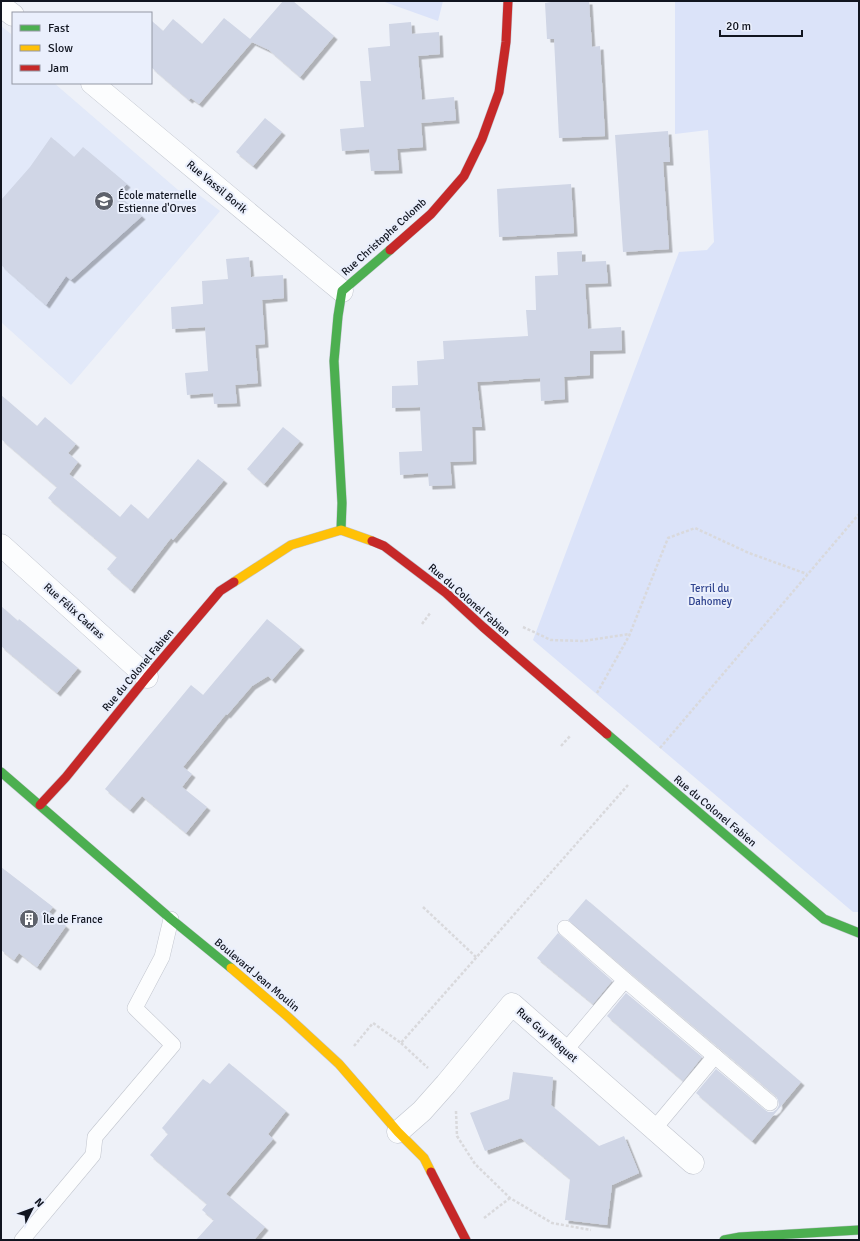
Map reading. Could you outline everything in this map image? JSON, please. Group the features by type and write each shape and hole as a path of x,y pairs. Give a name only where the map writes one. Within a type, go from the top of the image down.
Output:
{"street":[{"name":"Rue Christophe Colomb","path":"341,530 342,503 334,361 342,290 377,262 430,214 464,176 482,139 499,92 506,42 508,1"},
{"path":"1,6 12,14"},
{"name":"Rue Vassil Borik","path":"93,84 320,274 342,290"},
{"name":"Rue du Colonel Fabien","path":"40,805 66,777 147,677 220,591 291,545 341,530 384,546 446,593 482,627 824,919 859,932"},
{"name":"Rue Félix Cadras","path":"1,545 147,677"},
{"name":"Boulevard Jean Moulin","path":"1,772 171,919 287,1016 338,1064 398,1132 424,1158 452,1215 460,1229 469,1238"},
{"name":"Rue Guy Môquet","path":"398,1132 422,1111 512,1004 693,1163"},
{"path":"459,1240 460,1229"},
{"path":"724,1240 740,1237 859,1230"}],"lane":[{"path":"22,1240 93,1155 95,1137 173,1045 135,1008 162,957 171,919"},
{"path":"565,928 770,1103"},
{"path":"565,1051 625,980"},
{"path":"654,1129 715,1056"}],"path":[{"path":"401,1043 644,766 859,514"},
{"path":"586,716 605,678 630,634 668,538 696,528 749,553 808,574"},
{"path":"482,627 512,622 551,640 583,641 630,634"},
{"path":"423,906 476,957"},
{"path":"338,1064 373,1023 401,1043 459,1097 455,1106 457,1136 475,1164 510,1198 552,1223 591,1230"}],"shaded area":[{"name":"École maternelle Estienne d'Orves","path":"1,26 11,34 12,84 55,84 178,190 194,191 220,211 71,385 1,322"}],"green space":[{"path":"382,1 443,1 438,21"},
{"name":"Terril du Dahomey","path":"675,1 859,1 859,912 853,912 533,640 679,252 707,250 714,242 708,130 675,134"}],"building":[{"path":"283,1 293,1 334,36 300,77 269,50 252,42 199,104 191,98 189,100 152,68 152,21 163,31 173,19 202,44 224,18 250,39"},
{"path":"550,1 589,1 592,47 600,46 605,136 559,138 554,39 547,39 545,3 551,2"},
{"path":"411,22 412,34 439,32 440,54 418,56 422,100 454,97 456,120 421,123 423,147 397,149 399,170 371,171 369,149 342,151 340,129 364,127 360,81 371,81 368,48 390,46 389,24"},
{"path":"265,118 282,132 253,166 236,152"},
{"path":"668,131 670,162 663,162 669,249 623,252 615,135"},
{"path":"51,137 74,157 83,147 127,184 117,194 142,216 71,280 66,276 46,305 1,265 1,200 30,167"},
{"path":"571,184 574,233 499,237 497,189"},
{"path":"582,251 582,262 606,261 608,283 585,284 588,329 621,327 622,350 590,351 590,375 564,377 565,399 541,401 540,378 477,382 482,427 472,427 473,461 450,462 452,485 429,486 428,473 400,475 399,452 422,451 420,407 392,408 392,386 418,385 417,361 444,359 443,341 528,336 526,310 536,310 535,276 558,275 557,252"},
{"path":"249,257 251,277 283,275 284,298 262,300 265,344 255,345 258,383 235,385 237,403 214,404 213,393 187,395 185,373 208,371 205,327 172,329 171,307 203,304 202,281 228,279 226,259"},
{"path":"1,395 37,426 45,417 76,444 68,453 78,462 69,474 120,517 131,504 148,519 198,459 224,480 173,540 171,538 131,590 107,569 117,557 48,498 57,487 1,439"},
{"path":"283,427 300,441 264,484 247,469"},
{"path":"1,606 78,668 57,693 1,646"},
{"path":"267,619 301,647 272,680 268,676 252,686 227,715 226,714 183,767 192,774 182,787 207,807 186,833 142,796 130,810 105,789 191,685 203,695"},
{"name":"Île de France","path":"1,867 53,907 49,912 66,926 37,967 19,953 14,960 1,950"},
{"path":"586,899 801,1082 752,1141 696,1093 716,1069 768,1112 773,1112 779,1105 776,1096 568,920"},
{"path":"558,933 612,981 593,1004 537,958"},
{"path":"626,993 702,1057 683,1081 607,1016"},
{"path":"229,1063 286,1111 268,1134 273,1139 226,1194 265,1227 254,1240 196,1240 214,1220 202,1210 207,1204 150,1155 168,1134 162,1128 203,1079 210,1084"},
{"path":"513,1072 553,1077 551,1105 599,1146 624,1136 639,1173 612,1185 607,1225 565,1220 570,1179 521,1138 485,1151 470,1113 509,1099"}],"traffic: fast":[{"path":"341,530 342,503 334,361 342,291 390,250"},
{"path":"607,734 824,919 859,933"},
{"path":"1,772 171,919 231,968"},
{"path":"724,1240 740,1237 859,1230"}],"traffic: slow":[{"path":"234,582 291,545 341,530 372,541"},
{"path":"231,968 287,1016 339,1064 398,1132 424,1158 431,1172"}],"traffic: jam":[{"path":"390,250 431,214 464,176 482,139 499,92 506,42 508,1"},
{"path":"372,541 384,546 446,593 483,627 607,734"},
{"path":"40,805 66,777 147,677 220,591 234,582"},
{"path":"431,1172 466,1240"}],"place":[{"name":"École maternelle Estienne d'Orves","path":"104,201"},
{"name":"Île de France","path":"29,919"}]}
